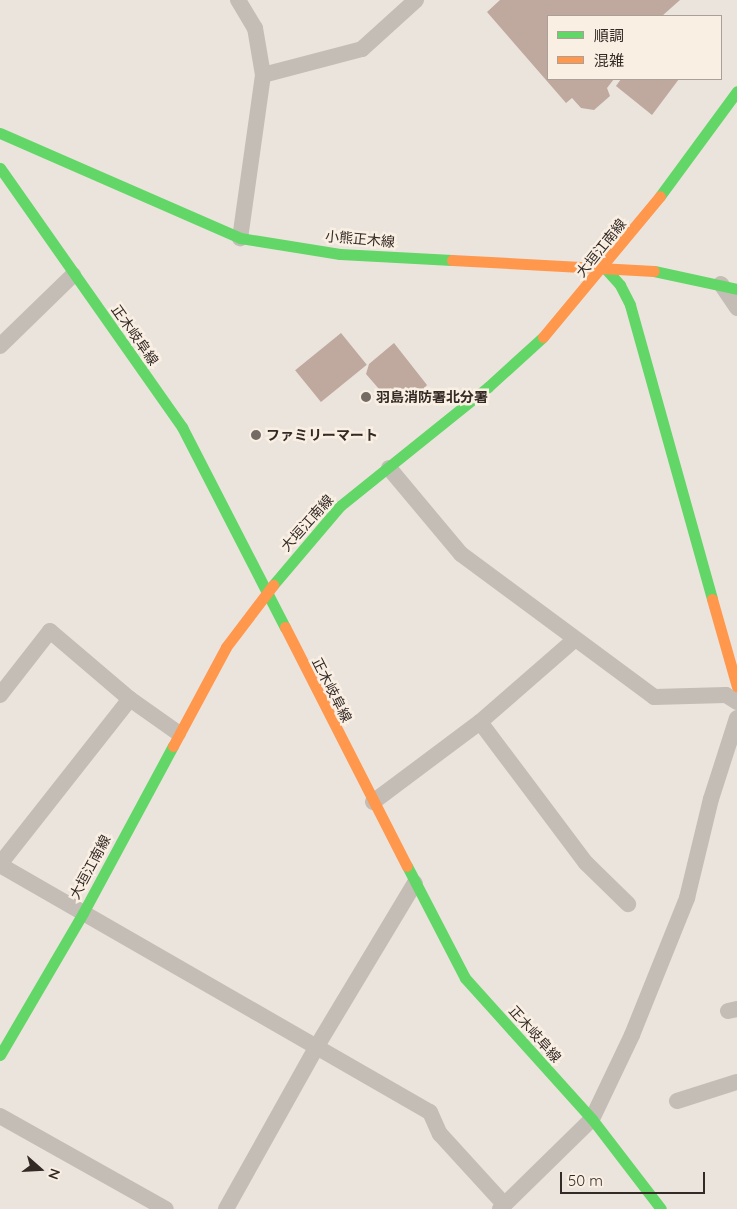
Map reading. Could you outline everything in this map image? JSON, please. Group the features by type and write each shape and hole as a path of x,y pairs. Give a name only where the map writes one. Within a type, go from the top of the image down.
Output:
{"main road":[{"name":"大垣江南線","path":"0,1055 83,913 178,733 226,647 267,597 298,552 340,506 389,468 552,329 604,267 737,91"},
{"name":"小熊正木線","path":"0,133 240,238 340,254 604,267 677,273 737,289"},
{"name":"正木岐阜線","path":"0,168 73,275 182,427 267,597 465,978 592,1119 661,1209"},
{"path":"604,267 620,285 630,306 737,687"}],"street":[{"path":"238,0 255,28 263,75 240,238"},
{"path":"263,75 362,49 416,0"},
{"path":"0,346 73,275"},
{"path":"721,284 737,308"},
{"path":"389,468 461,554 654,697 726,695 737,702"},
{"path":"0,695 50,630 130,699 178,733"},
{"path":"373,802 480,722 575,638"},
{"path":"130,699 0,865 430,1112 440,1134 502,1206 592,1119 632,1035 687,898 711,799 737,718"},
{"path":"480,722 586,862 628,904"},
{"path":"226,1209 317,1046 415,883"},
{"path":"677,1101 737,1082"},
{"path":"0,1116 166,1209"}],"building":[{"path":"500,0 680,0 663,15 547,15 547,80 613,80 607,88 610,96 594,110 581,108 572,98 566,103 487,12"},
{"path":"620,80 678,80 652,115 616,86"},
{"path":"341,333 367,365 321,402 295,370"},
{"path":"394,343 427,385 415,398 408,390 392,404 366,374 369,364"}],"traffic: fast":[{"path":"660,196 737,91"},
{"path":"0,133 240,238 340,254 452,260"},
{"path":"0,168 182,427 285,627"},
{"path":"604,267 620,285 630,305 712,599"},
{"path":"654,271 737,289"},
{"path":"273,585 340,506 488,387 543,337"},
{"path":"0,1055 83,913 173,746"},
{"path":"407,866 465,978 592,1119 661,1209"}],"traffic: slow":[{"path":"543,337 660,196"},
{"path":"452,260 654,271"},
{"path":"173,746 226,647 273,585"},
{"path":"712,599 737,687"},
{"path":"285,627 407,866"}],"place":[{"name":"羽島消防署北分署","path":"366,397"},
{"name":"ファミリーマート","path":"256,435"}]}
